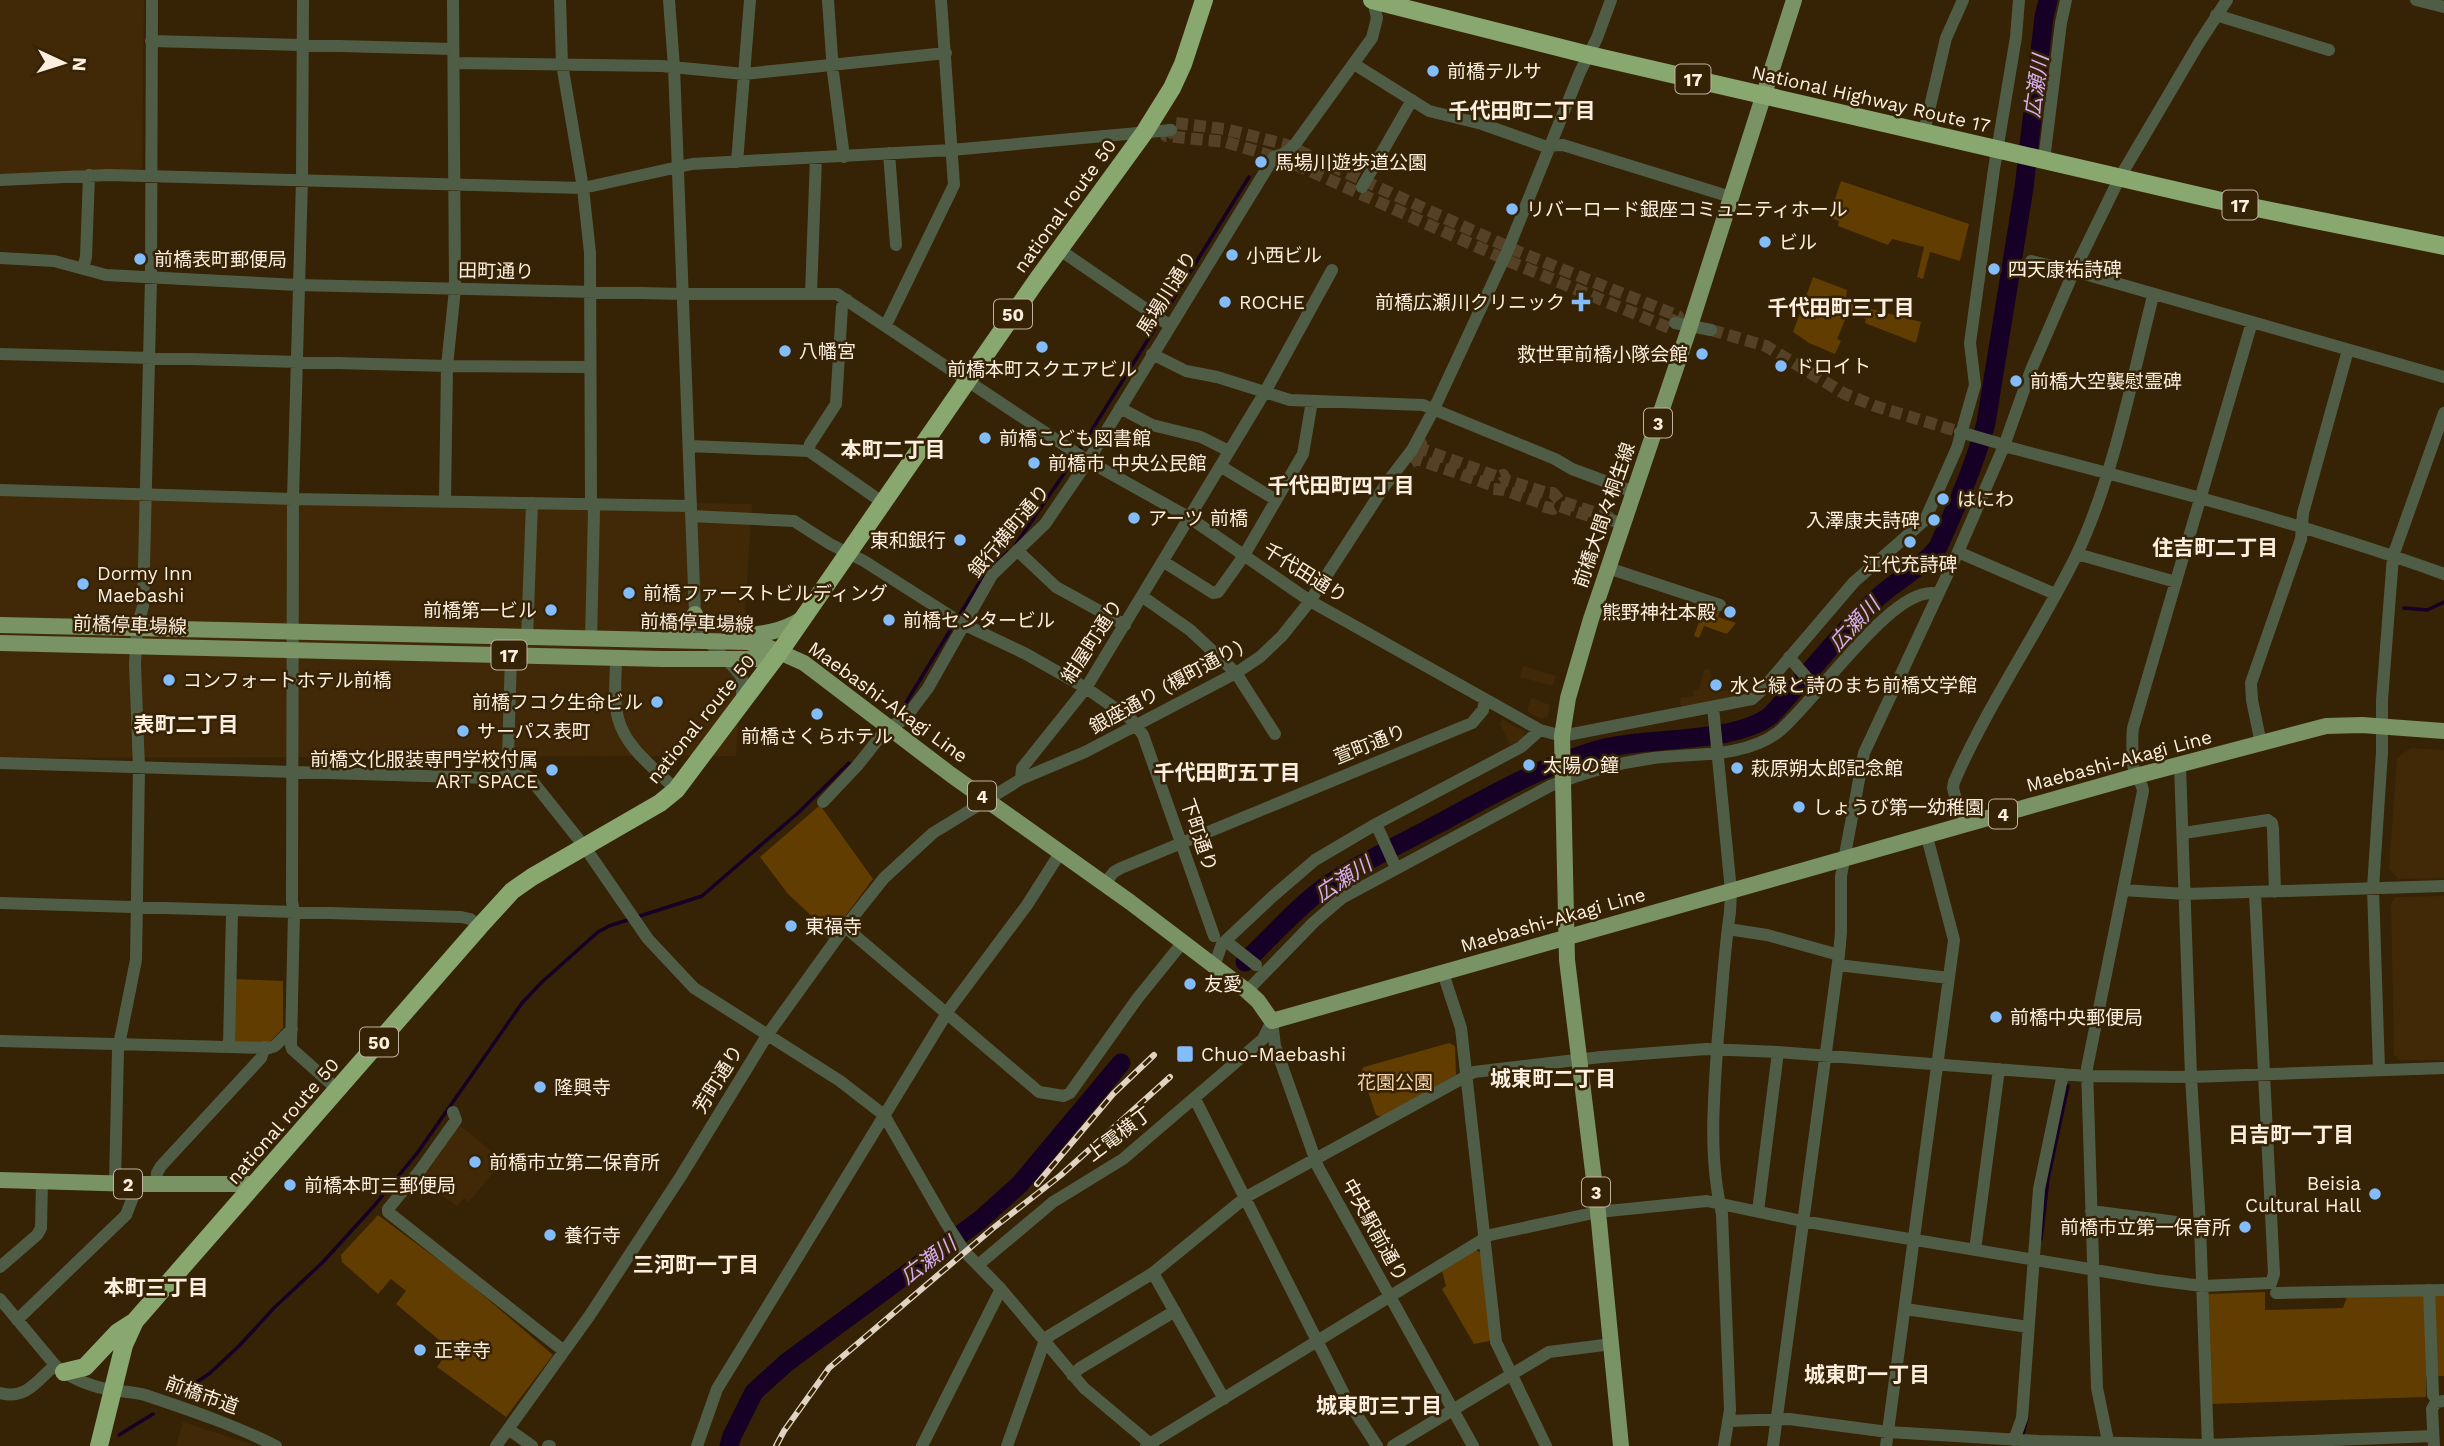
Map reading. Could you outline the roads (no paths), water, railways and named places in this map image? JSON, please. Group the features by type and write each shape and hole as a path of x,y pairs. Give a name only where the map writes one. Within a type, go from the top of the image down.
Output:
{"highway":[{"name":"national route 50","path":"99,1446 124,1345 135,1321 480,926 521,884 660,803 676,790 779,653 966,382 1144,133 1172,88 1205,0"},
{"name":"National Highway Route 17","path":"1373,0 1589,55 2006,152 2282,214 2444,246"},
{"path":"59,1368 85,1367 118,1332 135,1321"}],"main road":[{"name":"前橋大間々桐生線","path":"1562,745 1573,680 1608,568 1616,521 1634,492 1683,324 1731,197 1794,0"},
{"path":"656,642 680,635 696,617"},
{"path":"696,617 702,642"},
{"path":"688,659 702,642 769,634 802,619"},
{"name":"前橋停車場線","path":"0,625 747,642 779,653"},
{"name":"前橋停車場線","path":"0,643 688,659 759,659 779,653"},
{"name":"Maebashi-Akagi Line","path":"779,653 804,663 950,774 1214,965 1258,1001 1272,1021 2136,776 2326,726 2444,731"},
{"name":"3","path":"1562,745 1567,960 1598,1212 1621,1446"},
{"name":"2","path":"0,1180 115,1184 256,1184"}],"street":[{"path":"115,1184 120,1044 136,969 139,768 136,646 137,628 143,612 146,494 151,278 152,0"},
{"path":"303,0 290,772 294,913 292,1049 338,1090"},
{"path":"445,501 447,366 455,289 453,0"},
{"path":"560,0 562,64 583,188 590,253 591,503 594,511 591,640"},
{"path":"669,0 696,617"},
{"path":"737,162 750,0"},
{"path":"828,0 832,65 844,157"},
{"path":"886,326 954,186 942,0"},
{"name":"馬場川通り","path":"1088,461 1152,354 1164,321 1274,157 1286,153 1296,144 1374,33 1377,18 1373,0"},
{"name":"銀座通り (榎町通り)","path":"1021,779 1138,726 1236,673 1282,636 1310,601 1386,484 1413,451 1507,253 1611,0"},
{"path":"1562,745 1756,696 1854,582 1921,526 1938,497 1965,434 1975,385 1970,343 2006,152 2019,0"},
{"path":"2041,159 2066,0"},
{"path":"1773,1446 1838,960 1841,876 1864,753 1958,552 2074,271 2120,177 2227,0"},
{"path":"2416,0 2444,8"},
{"path":"1924,132 1957,1"},
{"path":"2216,15 2329,50"},
{"path":"151,41 453,49"},
{"path":"454,63 674,67 744,74 946,53"},
{"path":"1354,64 1429,111 1482,124 1533,143 1563,145 1731,197"},
{"path":"1362,187 1412,100"},
{"path":"0,180 89,175 583,188 692,164 951,150 1171,130"},
{"path":"889,153 896,245"},
{"path":"811,293 816,158"},
{"path":"83,269 86,257 89,175"},
{"path":"1060,250 1164,321"},
{"name":"田町通り","path":"0,258 54,261 106,275 298,285 683,294 837,294 966,382"},
{"path":"2031,261 2444,377"},
{"name":"紺屋町通り","path":"1021,779 1022,768 1086,688 1143,597 1265,392 1332,270"},
{"path":"1963,826 1954,782 1998,695 2077,554 2108,472 2153,296"},
{"path":"809,451 810,443 836,404 842,307 848,300"},
{"path":"2108,1444 2096,1388 2086,1076 2143,791 2132,764 2132,733 2252,323"},
{"path":"1683,324 1712,330"},
{"path":"2261,744 2252,700 2252,683 2301,539 2303,513 2348,350"},
{"path":"0,354 447,366 590,367"},
{"path":"1152,354 1186,371 1290,400 1423,405 1634,492"},
{"name":"千代田通り","path":"966,382 1088,461 1190,518 1310,601 1540,730 1562,745"},
{"path":"1164,562 1213,593 1218,592 1243,557 1303,454 1312,401"},
{"path":"1120,408 1152,425 1201,437 1229,451"},
{"path":"2379,1070 2373,888 2393,556 2444,413"},
{"path":"1965,434 2303,528 2444,574"},
{"path":"689,446 809,451 883,502"},
{"name":"銀行横町通り","path":"823,802 857,766 888,727 904,720 928,688 992,575 1019,552 1045,524 1088,461"},
{"path":"1220,466 1276,500"},
{"path":"0,490 293,499 591,503 794,521 963,624 1026,654 1086,688 1138,726"},
{"path":"532,503 527,638 511,655 508,758 513,769 529,777 584,846 629,914 672,967 694,988 840,1081 884,1115 962,1247 1045,1340 1072,1375 1150,1445 1493,1233 1598,1212 1700,1201 2038,1261 2202,1286 2266,1285 2273,1280 2255,892"},
{"path":"1019,552 1056,587 1125,625"},
{"path":"1958,552 2055,594"},
{"path":"2077,554 2176,582"},
{"path":"1608,568 1720,605"},
{"path":"1247,991 1342,898 1562,777 1649,758 1762,742 1796,716 1815,688 1889,613 1922,594 1938,594"},
{"path":"1143,597 1190,630 1236,673 1275,734"},
{"path":"702,642 726,659 742,678 744,692 741,705"},
{"path":"1789,657 1815,688"},
{"path":"616,658 616,703 619,722 634,750 676,790"},
{"name":"萱町通り","path":"1104,884 1121,868 1472,723 1483,710 1485,700"},
{"path":"1713,707 1731,891 1716,1049 1714,1137 1717,1193 1722,1214 1730,1409 1724,1446"},
{"name":"下町通り","path":"1138,726 1161,782 1180,843 1228,944"},
{"path":"1214,965 1219,949 1228,944 1308,866 1521,747 1540,730"},
{"path":"0,763 489,778 500,778 518,772"},
{"path":"2180,766 2208,1445"},
{"name":"芳町通り","path":"496,1446 564,1352 681,1176 768,1034 845,927 884,878 926,839 1021,779"},
{"path":"2184,833 2268,820 2273,829 2275,892"},
{"path":"1378,829 1396,868"},
{"path":"1886,1446 1954,935 1927,837"},
{"path":"696,1446 718,1389 884,1115 946,1014 1027,905 1060,853"},
{"path":"2123,890 2185,894 2444,886"},
{"path":"0,903 461,917 480,926"},
{"path":"229,1046 232,912"},
{"path":"845,927 1039,1092 1067,1095 1112,1037 1137,999 1183,942"},
{"path":"1728,929 1767,935 1838,960 1949,978"},
{"path":"1199,954 1228,944"},
{"path":"1228,944 1254,963"},
{"path":"1443,973 1461,1028 1496,1342 1546,1446"},
{"name":"上電横丁","path":"978,1265 1053,1202 1123,1159 1263,1039 1272,1021"},
{"name":"中央駅前通り","path":"1272,1021 1275,1046 1314,1159 1473,1446"},
{"path":"0,1041 265,1047 275,1046 292,1028"},
{"path":"156,1184 157,1173 162,1166 261,1058 265,1047"},
{"path":"1007,1446 1045,1340 1153,1273 1246,1197 1474,1072 1654,1052 1716,1049 2086,1076 2191,1077 2444,1068"},
{"path":"1758,1210 1778,1052"},
{"path":"1975,1250 1999,1069"},
{"path":"2020,1440 2028,1327 2038,1261 2039,1189 2063,1074"},
{"path":"1195,1099 1346,1398 1377,1446"},
{"path":"453,1112 456,1120 388,1212 564,1352"},
{"path":"0,1267 37,1235 41,1228 42,1181"},
{"path":"17,1320 126,1215 135,1184"},
{"path":"2091,1211 2200,1225"},
{"path":"1153,1273 1224,1399"},
{"path":"922,1446 1001,1289"},
{"path":"1728,1421 1789,1419 1888,1432 2108,1444 2433,1441 2434,1405 2438,1398 2429,1290"},
{"path":"2276,1293 2444,1290"},
{"path":"0,1299 59,1368 20,1394 12,1396 0,1393"},
{"path":"1905,1309 2028,1327"},
{"path":"1072,1375 1080,1367 1175,1311"},
{"path":"1393,1446 1549,1352 1612,1344"},
{"name":"前橋市道","path":"59,1368 90,1384 141,1394 186,1409 276,1446"},
{"path":"508,1429 532,1446"}],"waterway":[{"name":"広瀬川","path":"1245,962 1326,886 1378,855 1538,772 1605,748 1714,735 1755,725 1770,716 1883,592 1924,562 1938,547 1958,502 1986,423 2024,188 2048,0"},
{"path":"1016,544 1072,462 1249,177"},
{"path":"904,706 987,570 1008,552"},
{"path":"2404,608 2427,610 2444,602"},
{"path":"178,1395 210,1373 239,1346 274,1308 323,1262 374,1206 418,1152 522,1003 542,982 598,932 609,926 702,896 798,813 849,763"},
{"name":"広瀬川","path":"729,1446 754,1392 786,1363 980,1220 1020,1184 1121,1063"},
{"path":"2041,1239 2048,1179 2068,1086"},
{"path":"119,1435 153,1414"},
{"path":"2022,1437 2027,1418"}],"tunnel":[{"path":"1176,123 1225,129 1284,144 1517,251 1678,316 1672,329 1513,263 1288,161 1226,142 1166,136 1176,123"},
{"path":"1711,330 1766,346 1845,394 1960,432"},
{"path":"1421,443 1422,449 1498,477 1503,475 1506,480 1553,493 1560,501 1609,517 1607,522 1559,506 1553,509 1543,506 1541,503 1504,490 1493,489 1491,485 1417,459 1408,464 1421,443"}],"railway":[{"path":"1037,1184 1113,1094 1154,1055"},
{"path":"776,1446 829,1368 992,1229 1061,1175 1170,1077"}],"place":[{"name":"前橋テルサ","path":"1433,71"},
{"name":"馬場川遊歩道公園","path":"1261,162"},
{"name":"リバーロード銀座コミュニティホール","path":"1512,209"},
{"name":"ビル","path":"1765,242"},
{"name":"小西ビル","path":"1232,255"},
{"name":"前橋表町郵便局","path":"140,259"},
{"name":"四天康祐詩碑","path":"1994,269"},
{"name":"ROCHE","path":"1225,302"},
{"name":"前橋広瀬川クリニック","path":"1581,302"},
{"name":"前橋本町スクエアビル","path":"1042,347"},
{"name":"八幡宮","path":"785,351"},
{"name":"救世軍前橋小隊会館","path":"1702,354"},
{"name":"ドロイト","path":"1781,366"},
{"name":"前橋大空襲慰霊碑","path":"2016,381"},
{"name":"前橋こども図書館","path":"985,438"},
{"name":"前橋市 中央公民館","path":"1034,463"},
{"name":"はにわ","path":"1943,499"},
{"name":"アーツ 前橋","path":"1134,518"},
{"name":"入澤康夫詩碑","path":"1934,520"},
{"name":"東和銀行","path":"960,540"},
{"name":"江代充詩碑","path":"1910,542"},
{"name":"Dormy Inn Maebashi","path":"83,584"},
{"name":"前橋ファーストビルディング","path":"629,593"},
{"name":"前橋第一ビル","path":"551,610"},
{"name":"熊野神社本殿","path":"1730,612"},
{"name":"前橋センタービル","path":"889,620"},
{"name":"コンフォートホテル前橋","path":"169,680"},
{"name":"水と緑と詩のまち前橋文学館","path":"1716,685"},
{"name":"前橋フコク生命ビル","path":"657,702"},
{"name":"前橋さくらホテル","path":"817,714"},
{"name":"サーパス表町","path":"463,731"},
{"name":"太陽の鐘","path":"1529,765"},
{"name":"萩原朔太郎記念館","path":"1737,768"},
{"name":"前橋文化服装専門学校付属 ART SPACE","path":"552,770"},
{"name":"しょうび第一幼稚園","path":"1799,807"},
{"name":"東福寺","path":"791,926"},
{"name":"友愛","path":"1190,984"},
{"name":"前橋中央郵便局","path":"1996,1017"},
{"name":"Chuo-Maebashi","path":"1185,1054"},
{"name":"隆興寺","path":"540,1087"},
{"name":"前橋市立第二保育所","path":"475,1162"},
{"name":"前橋本町三郵便局","path":"290,1185"},
{"name":"Beisia Cultural Hall","path":"2375,1194"},
{"name":"前橋市立第一保育所","path":"2245,1227"},
{"name":"養行寺","path":"550,1235"},
{"name":"正幸寺","path":"420,1350"}],"district":[{"name":"千代田町二丁目","path":"1522,110"},
{"name":"千代田町三丁目","path":"1841,307"},
{"name":"本町二丁目","path":"893,449"},
{"name":"千代田町四丁目","path":"1341,485"},
{"name":"住吉町二丁目","path":"2215,547"},
{"name":"表町二丁目","path":"186,724"},
{"name":"千代田町五丁目","path":"1227,772"},
{"name":"城東町二丁目","path":"1553,1078"},
{"name":"日吉町一丁目","path":"2291,1134"},
{"name":"三河町一丁目","path":"696,1264"},
{"name":"本町三丁目","path":"156,1287"},
{"name":"城東町一丁目","path":"1867,1374"},
{"name":"城東町三丁目","path":"1379,1405"}],"park label":[{"name":"花園公園","path":"1395,1082"}]}
